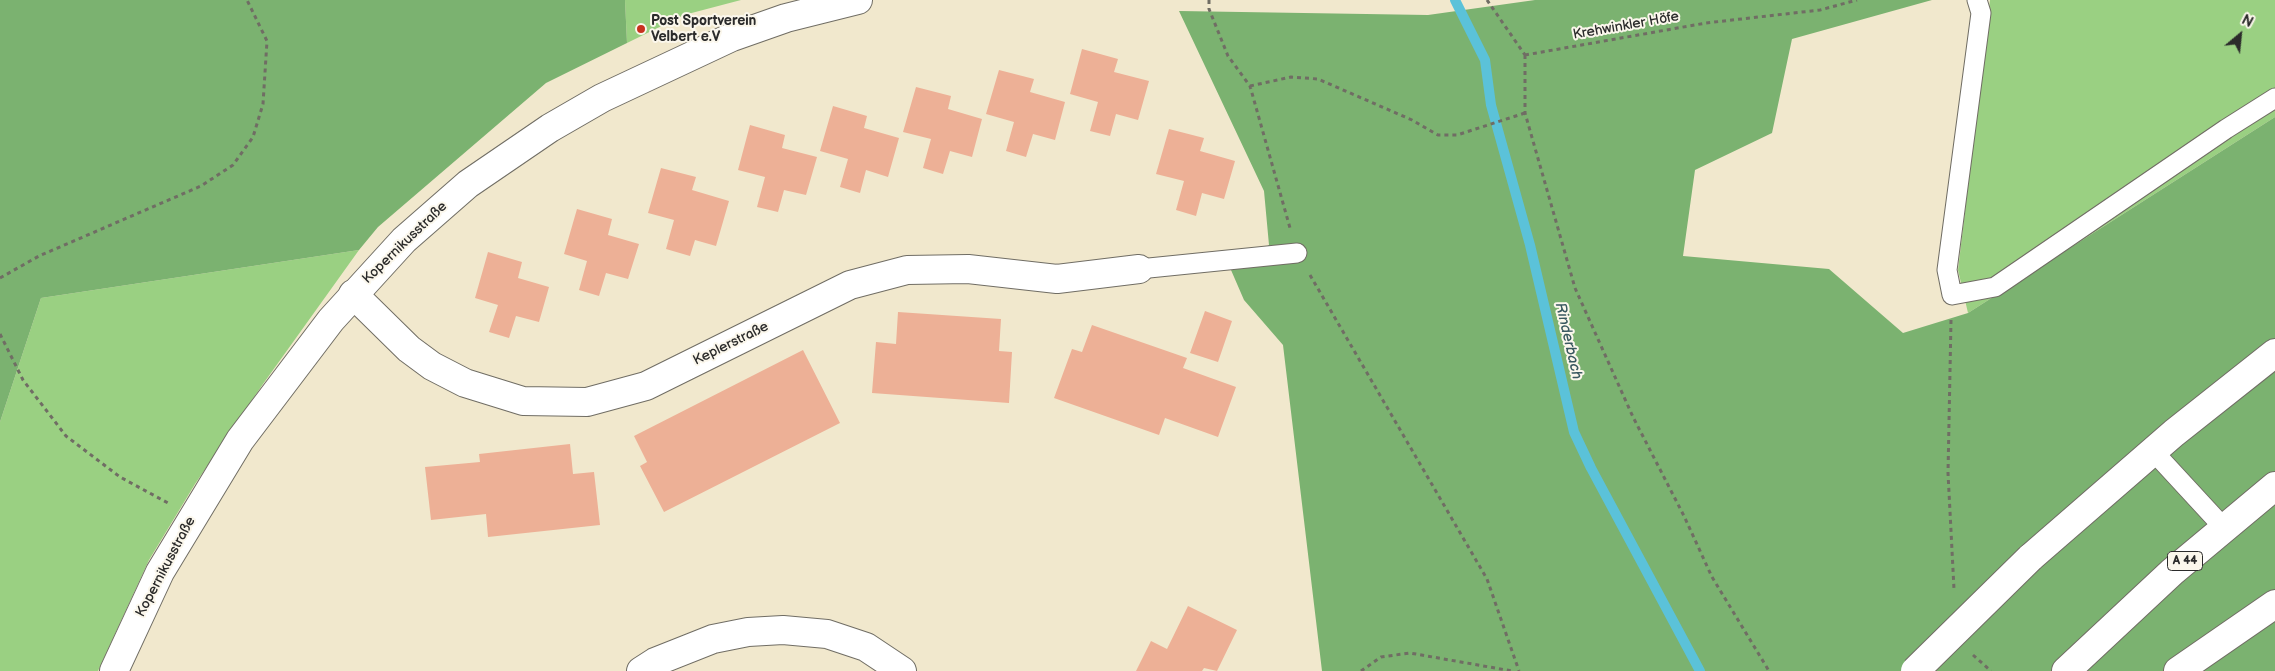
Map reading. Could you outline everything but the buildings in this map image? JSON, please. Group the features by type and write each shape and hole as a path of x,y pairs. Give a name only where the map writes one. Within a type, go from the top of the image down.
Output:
{"main road":[{"name":"Kopernikusstraße","path":"114,671 160,572 240,440 265,405 353,294 404,240 468,184 550,128 580,111 651,74 732,37 786,18 858,0"},
{"name":"Keplerstraße","path":"353,294 409,349 432,366 465,383 523,401 587,402 646,386 850,285 907,270 968,269 1057,279 1139,269"},
{"path":"1915,671 2030,558 2153,451 2275,353"},
{"name":"A 44","path":"2066,671 2098,640 2224,528 2275,486"},
{"path":"2178,671 2275,604"},
{"path":"640,671 655,662 713,639 748,632 784,630 827,634 866,647 902,671"}],"lane":[{"path":"1977,0 1980,13 1948,270 1952,295 1995,287 2226,129 2275,98"},
{"path":"1139,269 1297,253"},
{"path":"2153,451 2224,528"}],"path":[{"path":"0,278 40,256 201,186 233,165 253,137 263,104 268,41 247,0"},
{"path":"1209,0 1209,9 1228,56 1250,86 1297,253 1487,579 1519,671"},
{"path":"1487,0 1525,56 1525,113 1579,296 1633,417 1684,516 1712,577 1770,671"},
{"name":"Krehwinkler Höfe","path":"1525,56 1706,23 1820,10 1857,0"},
{"path":"1250,86 1291,77 1318,80 1412,120 1438,135 1456,136 1525,113"},
{"path":"1952,295 1949,349 1948,473 1954,592"},
{"path":"0,334 23,380 66,436 120,477 193,517"},
{"path":"1361,671 1382,657 1410,653 1512,671"}],"green space":[{"path":"0,0 625,0 627,43 546,83 378,227 359,250 41,298 0,422"},
{"name":"Post Sportverein Velbert e.V","path":"625,0 741,0 684,15 627,43"},
{"path":"1535,0 1932,0 1792,39 1772,133 1695,170 1683,256 1829,269 1903,333 1968,313 2275,117 2275,671 1322,671 1283,345 1244,300 1231,270 1269,245 1264,191 1179,11 1428,15"},
{"path":"1990,0 2275,0 2275,117 1968,313 1958,270"},
{"path":"359,250 263,384 195,484 149,560 98,671 0,671 0,422 41,298"}],"waterway":[{"name":"Rinderbach","path":"1455,0 1485,60 1491,105 1530,245 1574,432 1591,468 1700,671"}],"place":[{"name":"Post Sportverein Velbert e.V","path":"641,29"}]}
